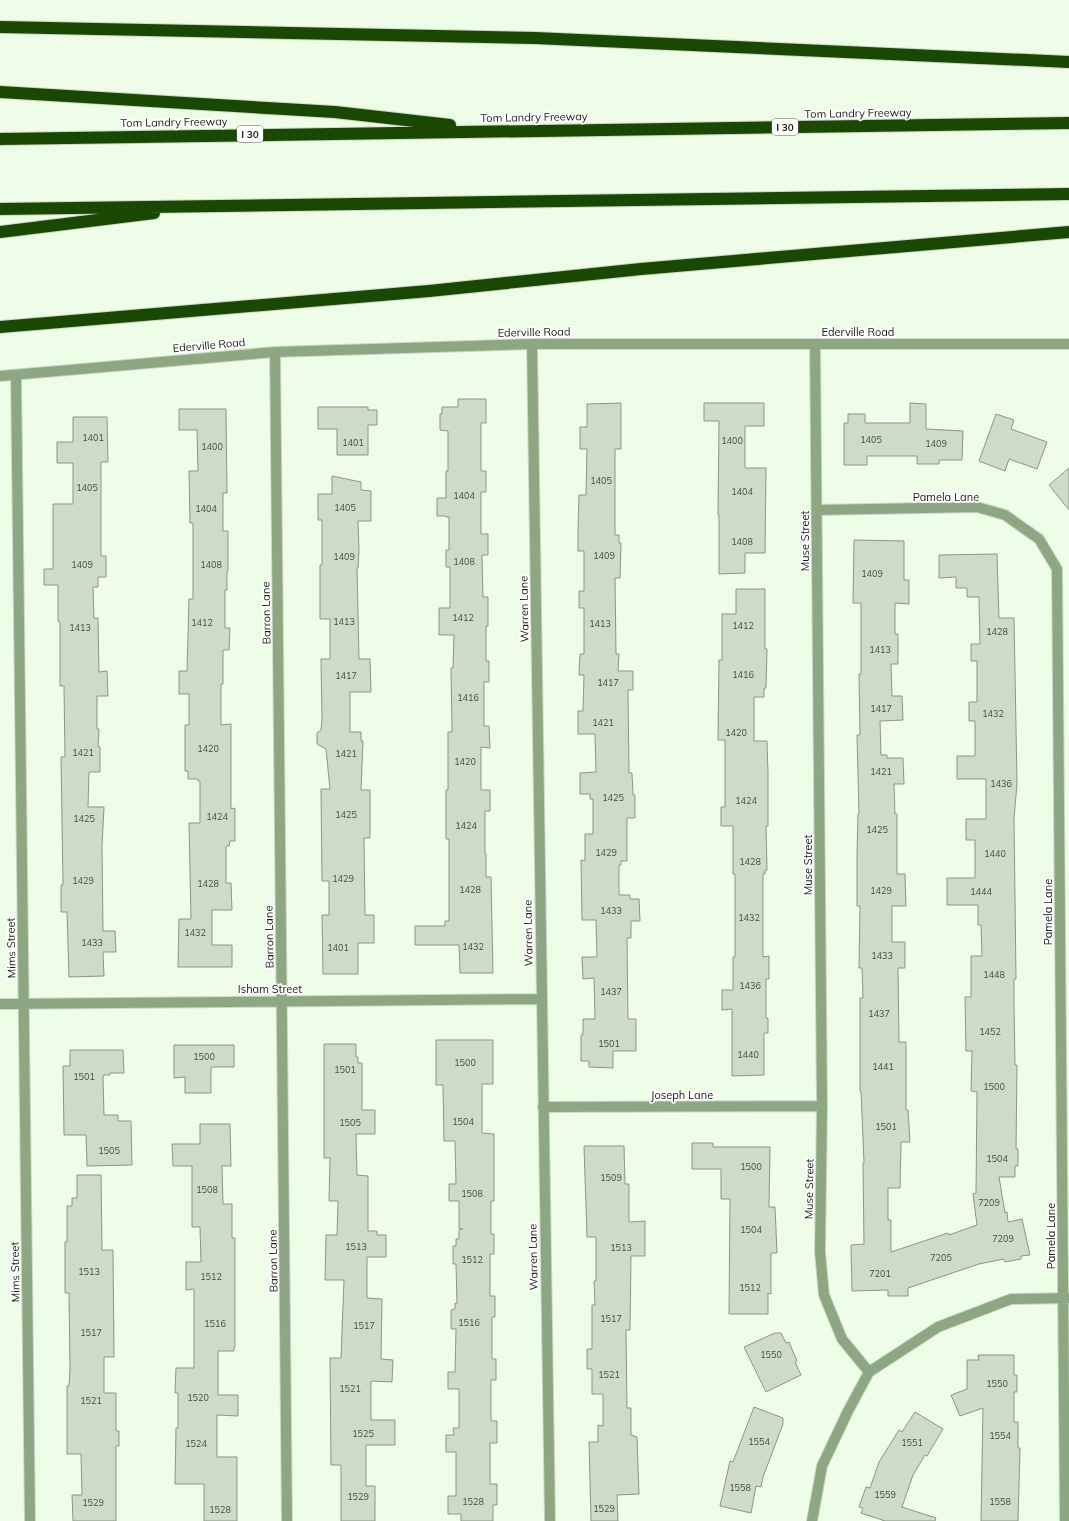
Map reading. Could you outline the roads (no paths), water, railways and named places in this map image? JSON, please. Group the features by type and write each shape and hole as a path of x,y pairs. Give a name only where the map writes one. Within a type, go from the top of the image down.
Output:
{"highway":[{"path":"0,26 535,38 1069,62"},
{"path":"0,92 335,112 501,130"},
{"name":"Tom Landry Freeway","path":"0,139 501,130 1069,123"},
{"path":"0,209 1069,194"},
{"path":"0,232 214,206"},
{"path":"0,327 429,291 641,269 1069,232"}],"street":[{"name":"Ederville Road","path":"0,376 275,352 532,344 1069,344"},
{"name":"Warren Lane","path":"532,344 550,1521"},
{"name":"Muse Street","path":"815,344 822,1106 820,1252 824,1295 842,1339 869,1372"},
{"name":"Barron Lane","path":"275,352 288,1521"},
{"name":"Mims Street","path":"16,375 30,1521"},
{"name":"Pamela Lane","path":"817,510 977,507 1005,515 1039,539 1057,569 1066,1298 1065,1521"},
{"name":"Isham Street","path":"0,1004 541,999"},
{"name":"Joseph Lane","path":"543,1107 822,1106"},
{"path":"812,1521 822,1466 848,1411 869,1372 938,1327 1011,1299 1066,1298"}]}
